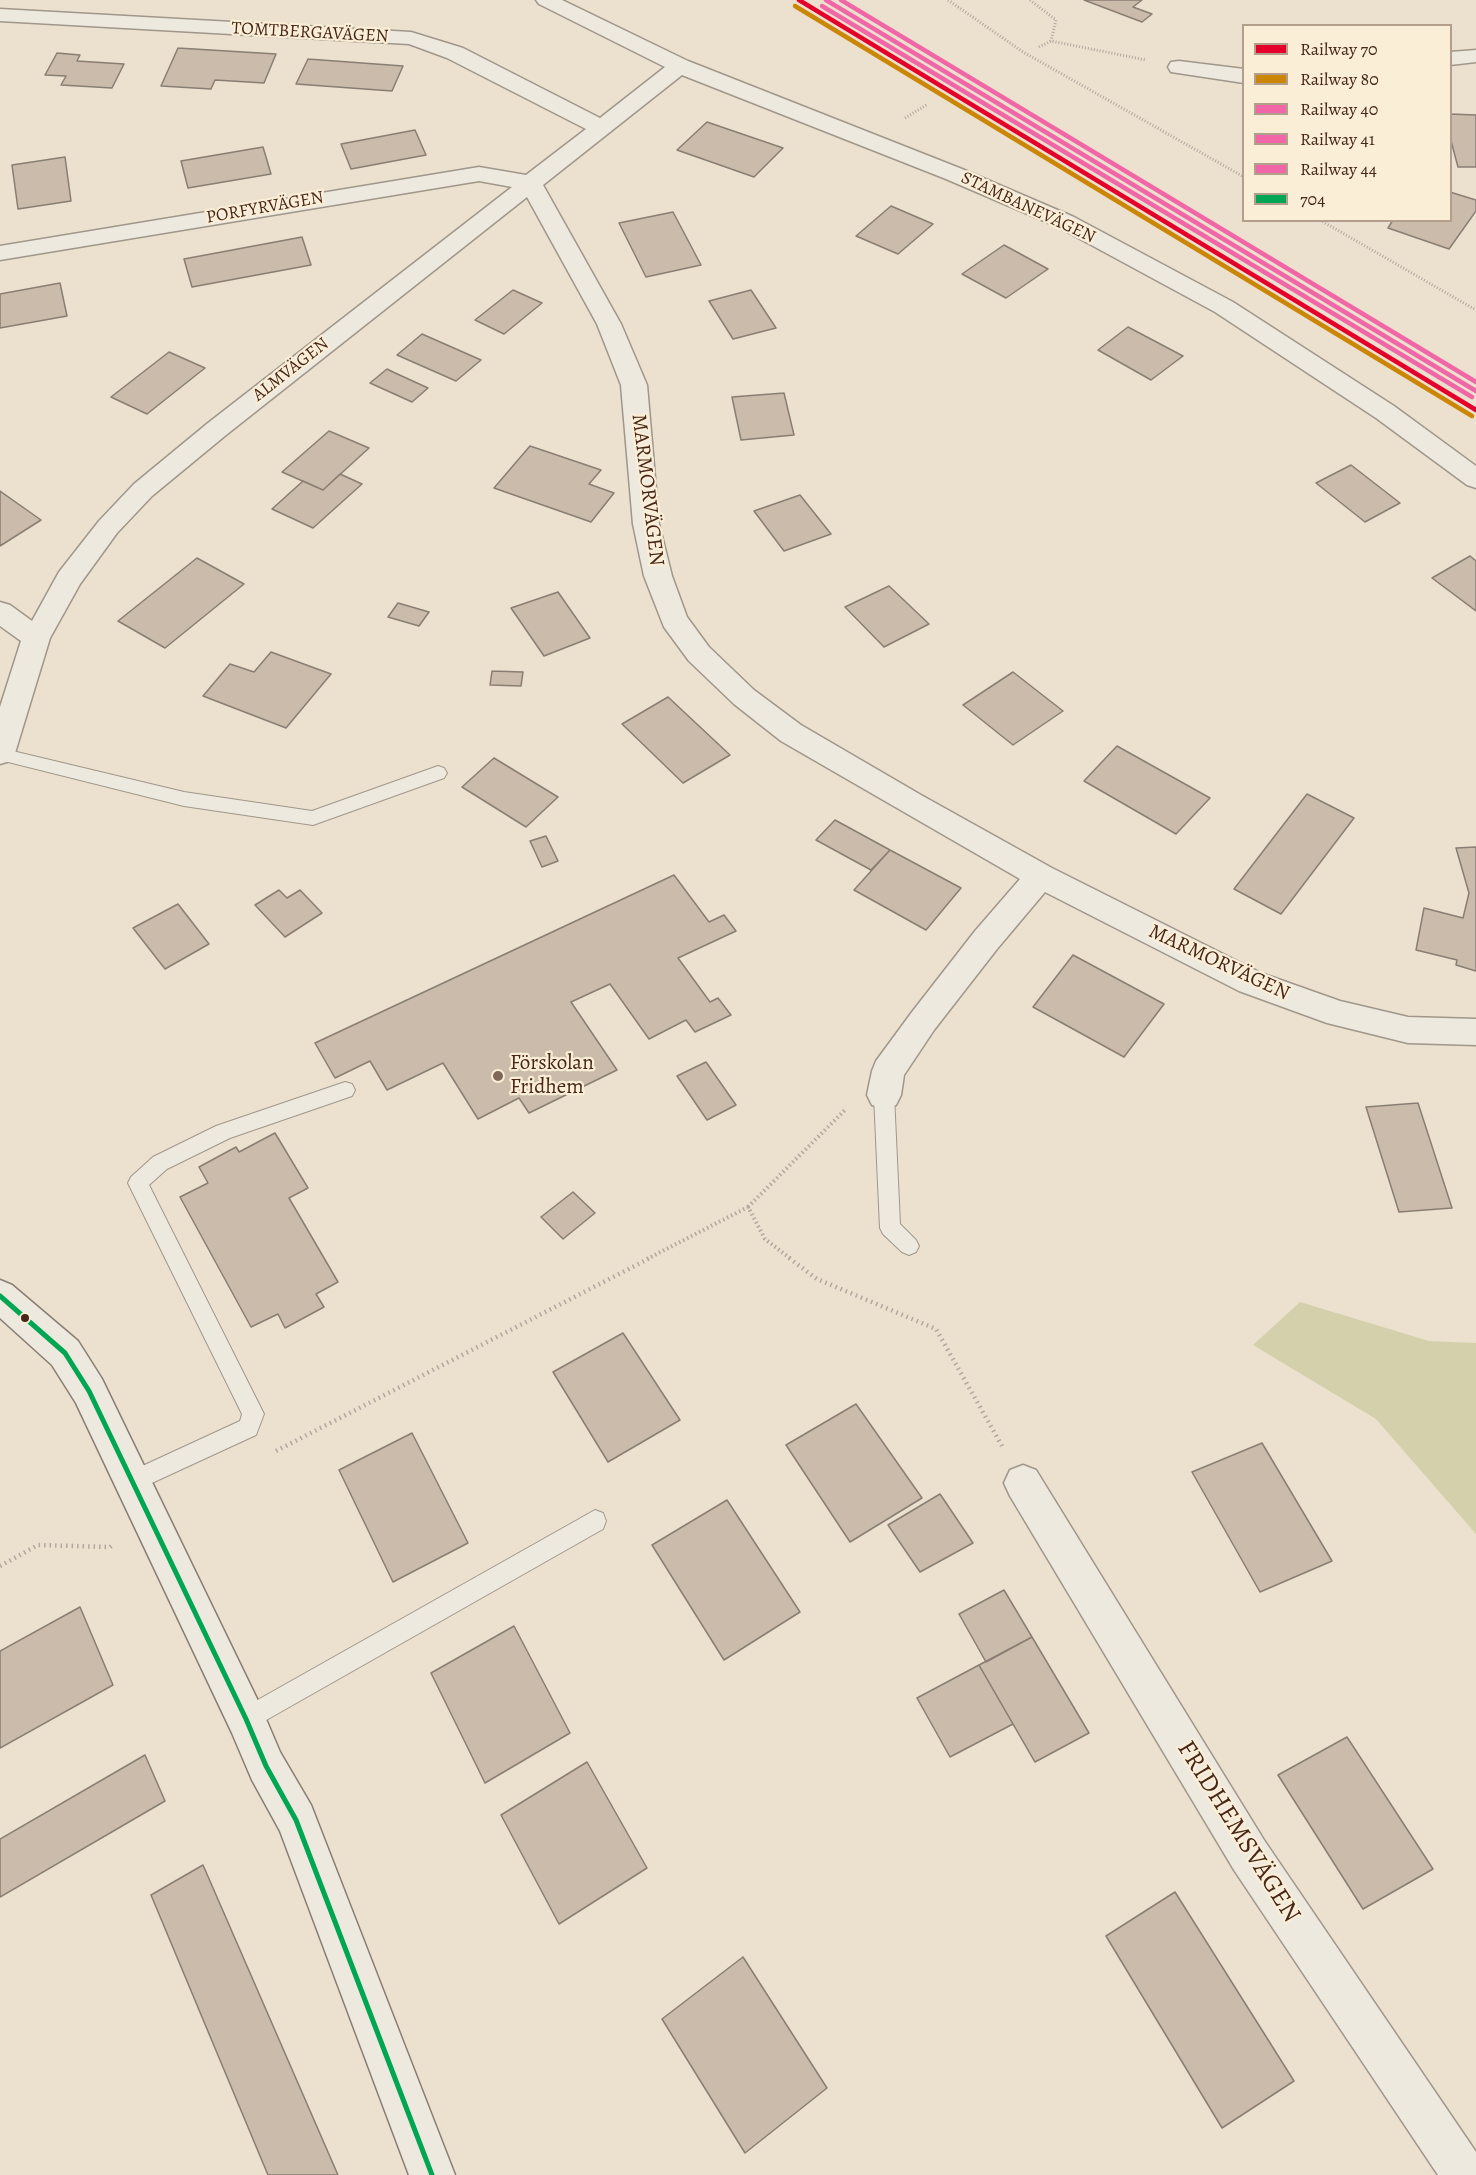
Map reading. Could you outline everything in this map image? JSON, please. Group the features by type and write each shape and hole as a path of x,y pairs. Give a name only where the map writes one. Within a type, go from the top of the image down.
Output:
{"street":[{"name":"STAMBANEVÄGEN","path":"546,0 680,66 954,174 1066,222 1224,307 1385,412 1476,479"},
{"name":"TOMTBERGAVÄGEN","path":"0,15 411,38 455,53 600,127"},
{"path":"1452,58 1476,56"},
{"name":"ALMVÄGEN","path":"0,753 36,638 69,579 108,527 143,490 217,429 680,66"},
{"path":"1179,67 1242,76"},
{"name":"PORFYRVÄGEN","path":"0,253 479,174 531,183"},
{"name":"MARMORVÄGEN","path":"531,183 609,324 634,385 646,524 658,576 674,620 699,654 744,697 791,733 1041,876 1250,982 1338,1014 1408,1030 1476,1032"},
{"path":"0,612 36,638"},
{"path":"884,1095 888,1071 923,1021 986,940 1041,876"},
{"path":"0,1296 8,1300 65,1353 89,1391 134,1481 266,1766 297,1820 432,2175"},
{"name":"FRIDHEMSVÄGEN","path":"1023,1483 1249,1855 1465,2175"}],"lane":[{"name":"ALMVÄGEN","path":"0,753 184,799 313,818 438,773"},
{"path":"134,1481 248,1428 253,1414 138,1183 160,1163 223,1132 345,1090"},
{"path":"884,1095 890,1228 909,1246"},
{"path":"246,1719 595,1521"}],"path":[{"path":"948,0 1023,52 1242,176"},
{"path":"1030,0 1056,20 1051,41"},
{"path":"1039,47 1051,41 1179,67"},
{"path":"1323,222 1476,310"},
{"path":"272,1453 748,1208 861,1094 884,1095"},
{"path":"748,1208 765,1239 817,1279 936,1329 1023,1483"},
{"path":"0,1566 38,1545 110,1547 151,1519"}],"shaded area":[{"path":"1300,1302 1429,1341 1476,1343 1476,1534 1376,1419 1253,1345"}],"building":[{"path":"1084,0 1142,0 1133,7 1152,14 1142,22"},
{"path":"178,48 276,54 264,83 215,80 211,89 161,86"},
{"path":"57,53 80,55 77,61 124,64 112,88 61,85 66,76 45,75"},
{"path":"308,59 403,66 392,91 296,84"},
{"path":"1452,114 1476,115 1476,167 1458,167 1452,144"},
{"path":"707,122 783,148 754,177 677,150"},
{"path":"415,130 426,155 351,169 341,144"},
{"path":"263,147 271,174 188,188 181,161"},
{"path":"65,157 71,201 18,209 12,165"},
{"path":"1452,193 1476,200 1476,211 1449,249 1388,228 1392,222 1452,222"},
{"path":"891,206 933,224 898,254 856,236"},
{"path":"673,212 701,265 646,277 619,223"},
{"path":"302,237 311,265 192,287 184,259"},
{"path":"1004,245 1048,269 1006,298 962,274"},
{"path":"60,283 67,316 0,328 0,294"},
{"path":"513,290 542,303 504,334 475,320"},
{"path":"751,290 776,328 733,339 709,301"},
{"path":"1128,327 1183,356 1151,380 1098,350"},
{"path":"422,334 481,360 456,381 397,355"},
{"path":"169,352 205,368 147,414 111,397"},
{"path":"387,369 428,388 412,402 370,383"},
{"path":"784,393 794,435 741,440 732,397"},
{"path":"329,431 369,448 323,490 282,472"},
{"path":"530,446 601,470 589,484 614,493 591,522 494,488"},
{"path":"1351,465 1400,503 1365,522 1316,483"},
{"path":"340,474 362,484 313,528 272,509 303,481 323,490"},
{"path":"0,491 41,520 0,546"},
{"path":"800,495 831,534 784,551 754,511"},
{"path":"1470,556 1476,561 1476,611 1432,578"},
{"path":"197,558 244,584 165,648 118,621"},
{"path":"889,586 929,624 884,647 845,607"},
{"path":"558,592 590,638 544,656 511,608"},
{"path":"398,603 429,612 419,626 388,617"},
{"path":"271,652 331,674 286,728 203,696 230,664 254,672"},
{"path":"492,671 523,672 521,686 490,685"},
{"path":"1013,672 1063,711 1013,745 963,705"},
{"path":"668,697 730,755 683,783 622,724"},
{"path":"1117,746 1210,798 1176,834 1084,781"},
{"path":"494,758 558,797 526,827 462,787"},
{"path":"1307,794 1354,818 1281,914 1234,889"},
{"path":"835,820 890,850 871,870 816,840"},
{"path":"546,836 558,861 542,867 530,841"},
{"path":"1476,847 1476,971 1456,965 1457,960 1416,950 1424,908 1463,918 1469,893 1456,848"},
{"path":"890,850 961,888 926,930 854,890"},
{"path":"674,875 709,922 724,915 736,931 678,958 710,1002 718,998 731,1015 695,1032 686,1020 649,1039 610,984 571,1002 617,1070 529,1113 519,1098 478,1119 443,1063 387,1090 370,1061 335,1078 315,1043"},
{"path":"279,890 287,898 300,890 322,913 285,937 255,905"},
{"path":"178,904 209,944 165,969 133,928"},
{"path":"1073,955 1164,1004 1124,1057 1033,1007"},
{"path":"706,1062 736,1105 707,1120 677,1076"},
{"path":"1418,1103 1452,1208 1399,1212 1366,1107"},
{"path":"275,1133 308,1188 289,1198 338,1282 316,1294 324,1307 285,1328 278,1314 251,1327 180,1197 208,1183 199,1167 236,1147 239,1152"},
{"path":"573,1192 595,1213 563,1239 541,1217"},
{"path":"623,1333 680,1420 608,1462 553,1372"},
{"path":"856,1404 922,1498 850,1542 786,1445"},
{"path":"412,1433 468,1543 393,1582 339,1470"},
{"path":"1262,1443 1332,1561 1260,1592 1192,1472"},
{"path":"940,1494 973,1543 920,1572 888,1525"},
{"path":"727,1500 800,1612 724,1660 652,1545"},
{"path":"1004,1590 1032,1637 986,1662 959,1614"},
{"path":"80,1607 113,1685 0,1748 0,1651"},
{"path":"514,1626 570,1733 485,1783 431,1673"},
{"path":"1032,1637 1089,1733 1035,1762 979,1665"},
{"path":"979,1665 1013,1724 950,1757 917,1698"},
{"path":"1347,1737 1433,1869 1363,1909 1278,1775"},
{"path":"145,1755 165,1801 0,1897 0,1839"},
{"path":"587,1762 647,1868 559,1924 501,1815"},
{"path":"203,1865 338,2175 268,2175 151,1895"},
{"path":"1175,1892 1294,2081 1222,2128 1106,1936"},
{"path":"743,1957 827,2088 745,2153 662,2019"}],"rail line":[{"name":"70","path":"799,0 1476,410"},
{"name":"40","path":"826,0 1476,391"},
{"name":"44","path":"841,0 1476,382"},
{"name":"80","path":"795,6 1472,416"},
{"name":"41","path":"822,6 1472,397"}],"transit line":[{"name":"704","path":"0,1296 65,1353 89,1391 246,1719 266,1766 296,1820 432,2175"}],"place":[{"name":"Förskolan Fridhem","path":"498,1076"}]}
